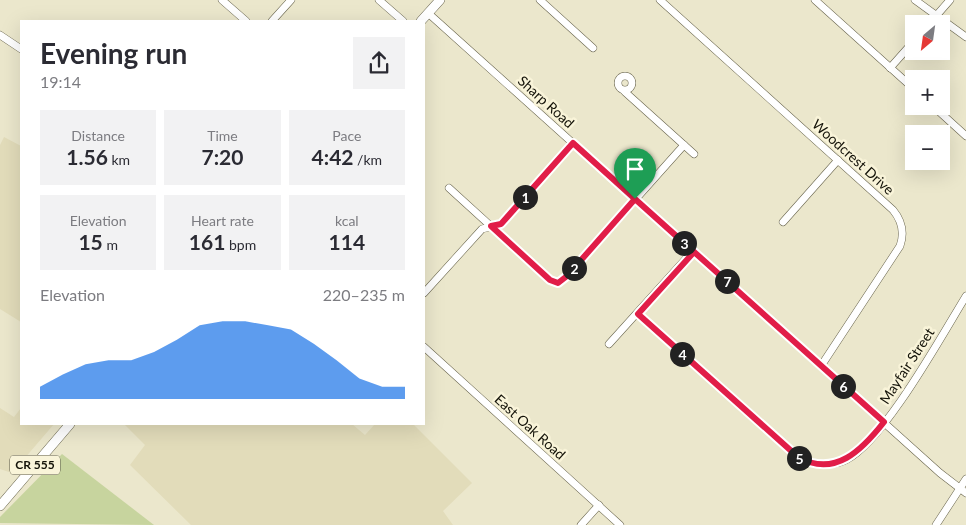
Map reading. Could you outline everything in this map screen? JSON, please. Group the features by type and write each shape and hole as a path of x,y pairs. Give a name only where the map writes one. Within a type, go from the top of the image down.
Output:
{"main road":[{"path":"422,20 440,0"},
{"name":"CR 555","path":"0,506 69,425"}],"street":[{"path":"222,0 245,20"},
{"path":"273,20 291,0"},
{"path":"540,0 593,48"},
{"name":"Woodcrest Drive","path":"660,0 893,210 901,222 903,236 900,246 821,366"},
{"path":"815,0 905,81"},
{"path":"915,0 934,15"},
{"path":"936,15 950,0"},
{"path":"384,2 402,20"},
{"name":"Sharp Road","path":"428,13 963,491"},
{"path":"950,26 966,37"},
{"path":"0,35 20,47"},
{"path":"890,68 905,50"},
{"path":"625,92 694,154"},
{"path":"943,115 966,136"},
{"path":"425,292 482,229 501,224 573,143"},
{"path":"449,188 554,283 561,281 684,145"},
{"path":"783,222 838,160"},
{"path":"609,344 694,252"},
{"name":"Mayfair Street","path":"638,314 798,457 821,464 838,463 853,456 884,422 966,296"},
{"name":"East Oak Road","path":"425,349 620,525"},
{"path":"936,525 963,491 966,479"},
{"path":"581,525 598,505"}],"shaded area":[{"path":"4,137 20,145 20,321 0,309 0,145"},
{"path":"0,408 14,417 20,409 20,425 53,425 12,473 0,469"},
{"path":"125,425 353,425 365,435 374,425 414,425 472,483 443,511 453,525 191,525 130,465 145,445"}],"green space":[{"path":"62,454 154,525 0,523 0,517"}],"route":[{"path":"635,199 573,143 501,224 491,226 550,280 558,283 567,276 635,199 694,252 638,314 798,457 812,463 830,464 838,463 853,456 884,422 635,199"}]}
